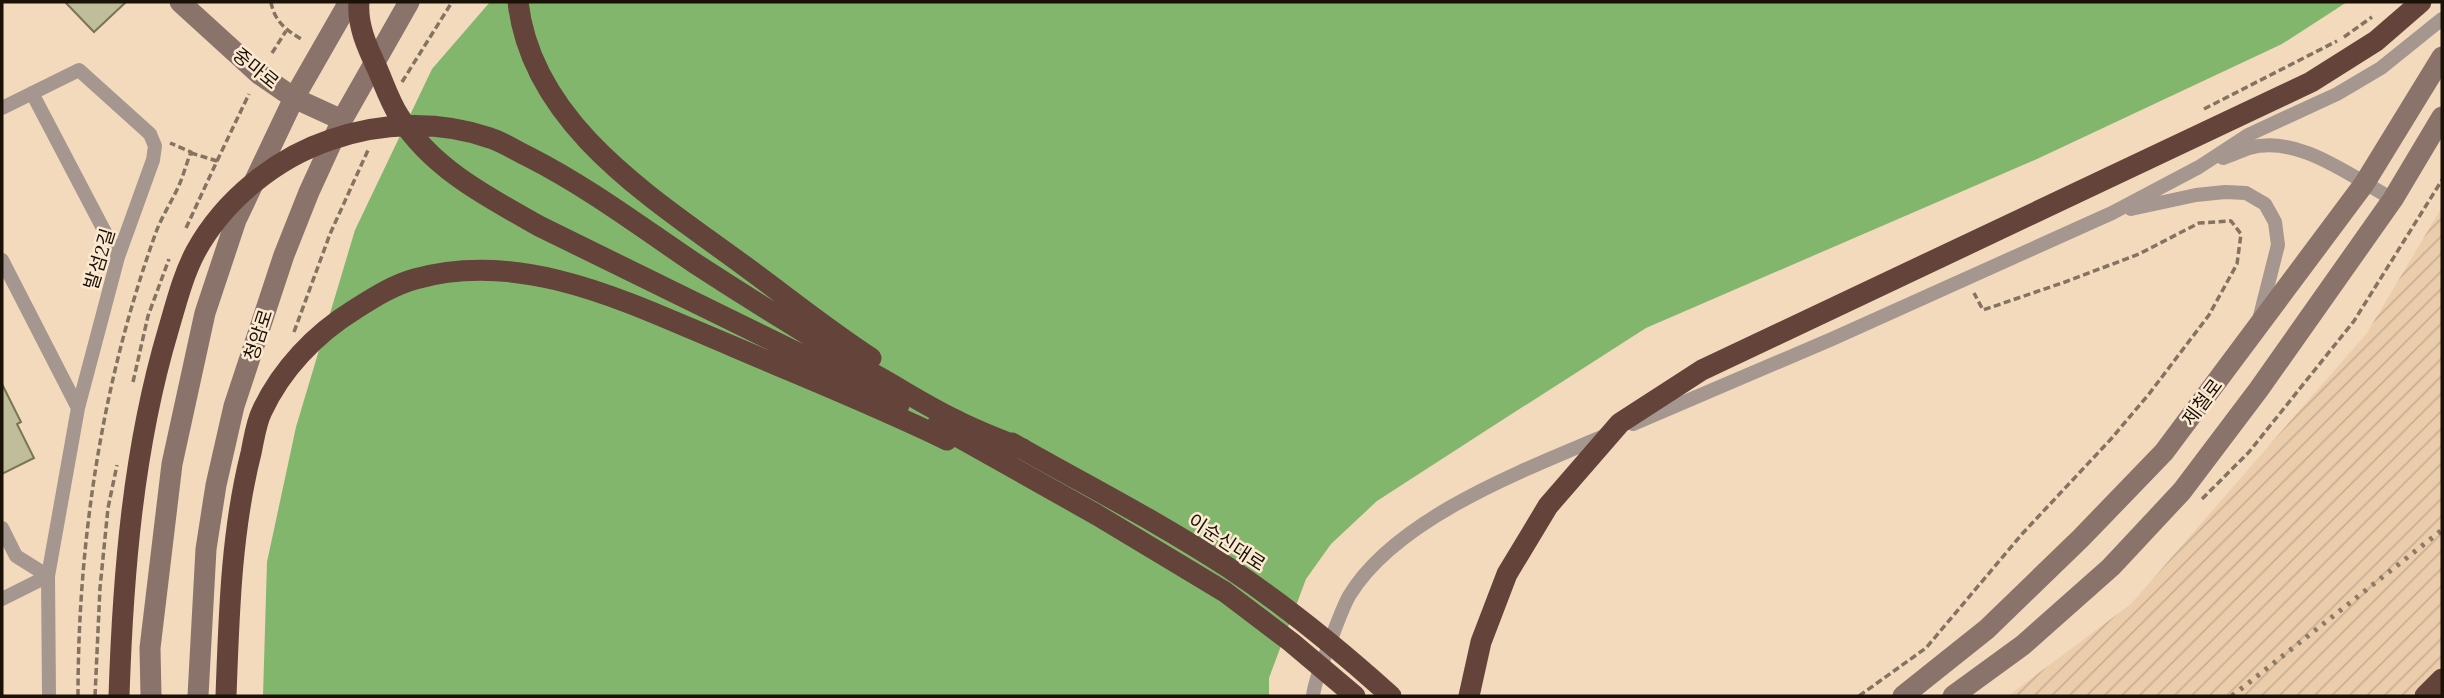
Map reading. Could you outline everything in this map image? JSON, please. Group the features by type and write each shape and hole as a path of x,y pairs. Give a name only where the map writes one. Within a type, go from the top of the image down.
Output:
{"highway":[{"path":"359,2 358,17 372,58 399,117 448,171 490,199 541,227 861,384 1097,515 1225,592 1291,642 1355,696"},
{"path":"518,2 529,53 556,102 591,146 702,235 863,352 1023,449"},
{"path":"1469,696 1481,642 1507,574 1548,506 1620,423 1702,370 2311,82 2376,41 2421,2"},
{"path":"119,696 126,572 137,478 152,392 181,287 196,250 235,199 277,166 307,148 359,130 425,125 491,138 599,197 696,264 841,354 957,421 1023,449"},
{"path":"226,696 237,522 244,479 261,412 292,363 333,323 382,292 415,279 469,270 523,271 611,296 856,398 1007,466"},
{"name":"이순신대로","path":"1023,449 1228,567 1287,610 1391,696"},
{"path":"2425,696 2442,679"}],"main road":[{"name":"중마로","path":"180,2 259,74 294,97 342,120"},
{"path":"151,696 150,648 172,464 205,313 236,220 294,97 349,2"},
{"name":"청암로","path":"198,696 206,549 216,485 234,407 284,255 309,192 342,120 409,2"},
{"name":"제철로","path":"1903,696 1987,629 2081,538 2164,452 2364,184 2442,57"},
{"name":"제철로","path":"1953,696 2023,645 2101,576 2182,491 2259,389 2393,200 2442,117"}],"street":[{"path":"1313,696 1336,625 1349,596 1370,569 1397,543 1427,521 1506,478 2112,213 2199,167 2248,135 2337,94 2381,68 2442,19"},
{"path":"2,108 79,69 150,134"},
{"path":"32,93 118,257"},
{"name":"발섬2길","path":"49,696 48,576 78,408 118,257 153,160 155,146 150,134"},
{"path":"2199,167 2251,148 2280,146 2308,153 2393,200"},
{"path":"2112,213 2196,195 2225,192 2246,193 2265,204 2275,222 2278,245 2259,323 2237,355"},
{"path":"2,260 78,408"},
{"path":"2,528 16,556 48,576"},
{"path":"2,599 48,576"}],"path":[{"path":"271,2 272,11 286,31 303,40"},
{"path":"401,83 452,2"},
{"path":"2203,110 2339,40 2372,17"},
{"path":"272,52 286,31"},
{"path":"218,161 249,94"},
{"path":"78,696 80,587 106,408 128,320 156,233 191,152 150,134"},
{"path":"292,336 330,234 371,145"},
{"path":"1859,696 1926,648 2022,534 2149,394 2209,316 2237,264 2241,234 2231,221 2199,223 2138,254 1983,310 1966,279"}],"shaded area":[{"path":"490,2 2347,2 2282,44 2037,159 1646,328 1493,426 1377,501 1331,544 1306,579 1269,678 1269,696 263,696 267,562 296,427 355,230 432,69"},
{"path":"2442,207 2442,696 2008,696 2131,604 2367,333"}],"building":[{"path":"65,2 126,2 94,32"},
{"path":"2,384 21,422 17,424 34,458 2,474"}],"railway":[{"path":"2232,696 2442,530"}]}
